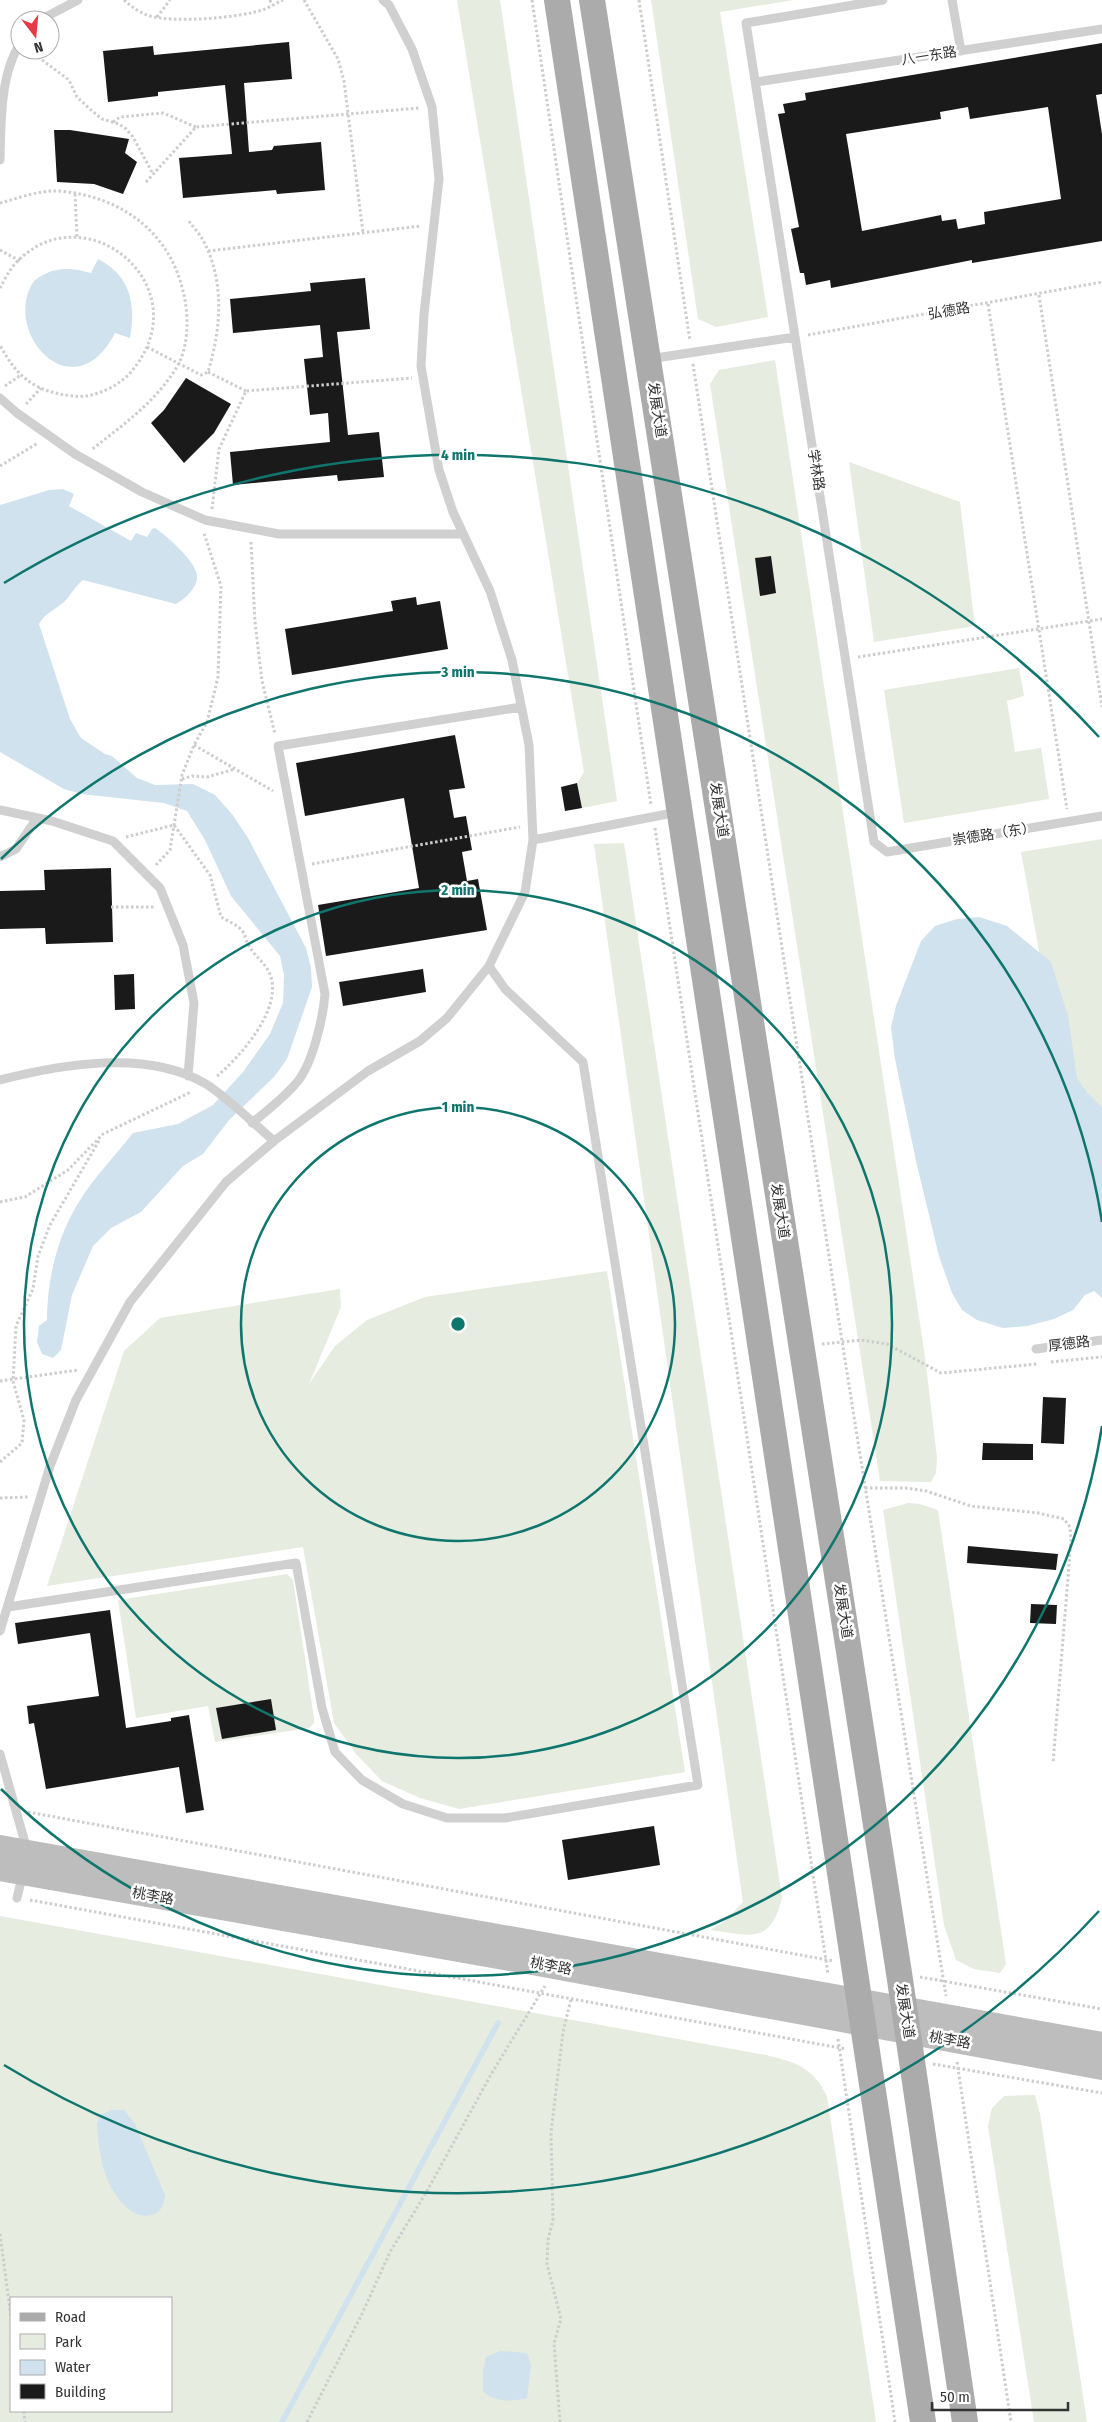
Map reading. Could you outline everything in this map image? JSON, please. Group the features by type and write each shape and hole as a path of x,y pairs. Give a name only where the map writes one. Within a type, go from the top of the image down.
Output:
{"main road":[{"path":"557,0 923,2422"},
{"name":"发展大道","path":"592,0 899,1973 965,2422"},
{"name":"桃李路","path":"0,1847 20,1864 554,1967 906,2020 953,2040 1102,2068"},
{"name":"桃李路","path":"20,1864 831,1995 862,2012"},
{"name":"桃李路","path":"906,2020 950,2016 1102,2044"}],"lane":[{"path":"59,10 78,0"},
{"path":"0,1631 41,1496 76,1400 130,1302 226,1182 274,1141 368,1072 420,1041 447,1018 489,966 525,892 533,840 529,745 512,660 490,591 453,512 439,470 422,377 424,314 439,178 432,107 412,49 390,5 383,0"},
{"name":"学林路","path":"883,0 746,23 874,842 886,852"},
{"path":"952,0 961,51"},
{"name":"八一东路","path":"756,82 1102,30"},
{"path":"0,160 3,83 11,60"},
{"path":"649,359 795,337"},
{"path":"0,398 17,413 81,458 142,492 199,518 279,534 463,534"},
{"path":"252,1123 299,1080 315,1044 323,1016 325,994 278,746 521,707"},
{"path":"0,810 37,818 113,841 160,888 183,945 194,1003 188,1076"},
{"path":"533,840 680,811"},
{"name":"崇德路（东）","path":"886,852 1102,816"},
{"path":"0,857 16,849 37,818"},
{"path":"8,1607 296,1563 322,1708 335,1752 362,1780 403,1804 448,1818 505,1818 698,1785 583,1062 505,989 489,966"},
{"path":"0,1080 46,1068 114,1063 168,1068 206,1084 274,1141"},
{"name":"厚德路","path":"1036,1349 1102,1340"},
{"path":"0,1754 16,1810 20,1864 17,1898"}],"path":[{"path":"124,0 133,9 157,17 176,19 221,17 261,10 283,0"},
{"path":"157,17 170,0"},
{"path":"270,0 272,5"},
{"path":"304,0 338,59 344,81 363,233"},
{"path":"532,0 831,1995"},
{"path":"639,0 842,1341 950,2016"},
{"path":"42,60 69,80 77,97 91,110 102,119 119,124 133,137 153,174"},
{"path":"113,122 120,117 163,112 196,127 432,107"},
{"path":"146,182 196,127"},
{"path":"0,203 36,193 58,191 110,203 143,223 166,247 178,270 187,306 186,335 179,364 143,409 81,458"},
{"path":"75,194 77,238"},
{"path":"188,220 204,241 208,252 215,276 220,311 217,341 208,372"},
{"path":"208,252 434,224"},
{"path":"0,288 20,260 34,249 58,239 85,238 110,246 131,261 146,282 154,307 153,334 143,358 126,378 104,391 78,397 52,394 28,382 9,364 0,345"},
{"path":"0,250 20,260"},
{"path":"0,276 6,279"},
{"name":"弘德路","path":"795,337 1039,295 1102,282"},
{"path":"1039,295 1102,707"},
{"path":"988,304 1069,822"},
{"path":"147,348 201,375 208,372 246,391 422,377"},
{"path":"0,390 21,375"},
{"path":"17,413 41,388"},
{"path":"211,521 219,450 246,391"},
{"path":"0,466 49,436"},
{"path":"146,874 170,850 182,779 194,745 207,722 218,677 221,586 199,518"},
{"path":"250,528 255,622 262,681 278,746"},
{"path":"845,659 1102,619"},
{"path":"194,745 288,800"},
{"path":"182,779 192,776 206,777 236,769"},
{"path":"301,866 532,824"},
{"path":"113,841 174,825"},
{"path":"111,907 167,906"},
{"path":"0,1462 22,1443 24,1420 13,1381 16,1326 33,1289 38,1256 60,1205 102,1134"},
{"path":"802,1348 842,1341 861,1340 887,1344 941,1373 1102,1357"},
{"path":"0,1381 13,1381 94,1367"},
{"path":"865,1488 906,1488 919,1490 971,1506 1038,1513 1064,1519 1070,1527 1053,1763"},
{"path":"0,1498 41,1496"},
{"path":"16,1810 854,1964"},
{"path":"17,1898 868,2053"},
{"path":"307,2422 361,2316 390,2252 427,2191 493,2071 541,1994 554,1967"},
{"path":"899,1973 1102,2009"},
{"path":"560,2422 554,2344 561,2319 547,2264 548,2240 553,2220 551,2132 563,2032 571,1999"},
{"path":"953,2040 1011,2422"},
{"path":"839,2048 895,2422"},
{"path":"912,2060 1102,2093"},
{"path":"0,2234 10,2309"}],"green space":[{"path":"457,0 500,0 617,801 582,808 577,783 584,772"},
{"path":"651,0 794,0 720,12 768,317 716,327 698,319"},
{"path":"775,360 925,1357 937,1458 936,1473 931,1482 880,1481 710,384 719,370"},
{"path":"849,462 960,502 975,626 874,642"},
{"path":"1019,668 1024,696 1007,701 1015,752 1041,748 1049,799 904,823 884,690"},
{"path":"1102,839 1102,1148 1076,1153 1021,852"},
{"path":"624,843 782,1898 771,1924 764,1931 756,1934 747,1935 710,1930 725,1921 743,1902 594,844"},
{"path":"607,1271 685,1772 459,1809 420,1798 382,1781 356,1754 334,1723 303,1547 47,1586 124,1351 160,1318 340,1289 341,1307 309,1384 335,1346 367,1320 425,1297"},
{"path":"908,1503 920,1504 938,1510 1006,1964 1000,1973 974,1969 956,1960 944,1925 883,1510"},
{"path":"287,1574 293,1580 314,1718 314,1723 309,1728 215,1742 208,1706 136,1718 118,1600"},
{"path":"0,1916 766,2055 802,2067 815,2078 827,2096 876,2422 0,2422"},
{"path":"1035,2095 1040,2114 1087,2422 1034,2422 988,2126 992,2108 1004,2096"}],"water":[{"path":"98,259 118,274 129,292 132,314 130,338 115,333 98,356 80,366 62,365 46,356 34,341 26,322 26,301 34,281 41,276 61,269 91,273"},
{"path":"63,489 74,494 69,506 131,541 136,533 147,537 152,529 155,528 187,557 196,571 197,577 190,593 176,604 83,580 64,602 44,617 39,624 70,719 81,738 105,754 112,756 137,778 155,785 193,784 215,795 232,814 248,838 306,948 311,968 312,987 287,1059 274,1077 229,1120 203,1154 183,1166 141,1212 111,1228 93,1246 72,1295 61,1350 53,1358 42,1354 37,1342 39,1326 47,1320 50,1280 56,1253 65,1228 77,1205 92,1183 133,1133 178,1124 213,1105 243,1072 270,1034 283,1003 284,975 280,956 231,896 205,840 187,811 164,803 81,794 64,789 0,752 0,505 49,490"},
{"path":"979,917 1007,926 1051,962 1068,1016 1077,1078 1085,1090 1102,1108 1102,1298 1094,1291 1085,1295 1073,1310 1054,1319 1027,1326 1003,1328 977,1320 962,1310 952,1293 939,1256 916,1161 895,1059 891,1027 896,1006 921,941 935,926 957,919"},
{"path":"111,2110 124,2110 135,2124 165,2195 162,2207 155,2214 144,2216 130,2210 123,2204 109,2183 101,2157 97,2123 101,2115"},
{"path":"500,2351 527,2353 531,2365 527,2398 504,2400 493,2398 483,2392 483,2371 486,2357"}],"building":[{"path":"289,42 292,79 244,83 249,152 272,150 274,146 321,142 325,190 277,194 276,190 183,198 179,158 232,154 225,85 158,92 158,96 108,102 103,51 153,46 154,55"},
{"path":"1102,43 1102,94 1096,95 1102,134 1102,241 972,263 972,260 831,288 830,280 806,285 804,273 800,273 791,229 799,227 778,114 785,113 783,104 806,100 805,93","holes":["968,107 970,119 1048,107 1061,199 984,212 985,224 958,229 956,219 942,221 941,215 862,231 846,134 941,119 940,112"]},
{"path":"54,130 70,130 129,139 125,153 137,162 123,194 94,184 57,182"},
{"path":"365,278 370,329 337,332 348,435 379,432 384,477 338,481 337,475 233,485 230,452 330,442 328,413 310,415 304,359 323,357 320,325 233,333 230,299 311,291 310,283"},
{"path":"186,378 231,404 214,433 184,463 151,423 164,410"},
{"path":"771,556 776,593 760,596 755,558"},
{"path":"416,597 417,605 440,601 448,649 292,675 285,629 393,611 391,601"},
{"path":"455,735 465,788 449,790 454,818 466,816 472,850 462,852 467,881 478,879 487,930 326,956 318,905 419,888 404,798 305,816 296,763"},
{"path":"577,783 582,808 565,811 561,787"},
{"path":"111,868 113,942 46,944 45,928 0,929 0,891 45,890 44,870"},
{"path":"423,969 426,992 343,1006 339,982"},
{"path":"134,974 135,1009 115,1010 114,975"},
{"path":"1043,1397 1066,1398 1064,1444 1041,1443"},
{"path":"983,1443 1033,1444 1033,1460 982,1460"},
{"path":"968,1546 1058,1554 1056,1570 967,1563"},
{"path":"1031,1604 1057,1605 1056,1624 1030,1623"},
{"path":"110,1610 126,1728 171,1721 171,1718 189,1715 204,1810 186,1813 179,1767 46,1789 34,1723 29,1724 27,1706 99,1696 90,1633 18,1644 15,1623"},
{"path":"271,1699 276,1730 222,1739 216,1708"},
{"path":"654,1826 660,1865 568,1880 562,1840"}],"waterway":[{"path":"282,2422 498,2023"}]}
